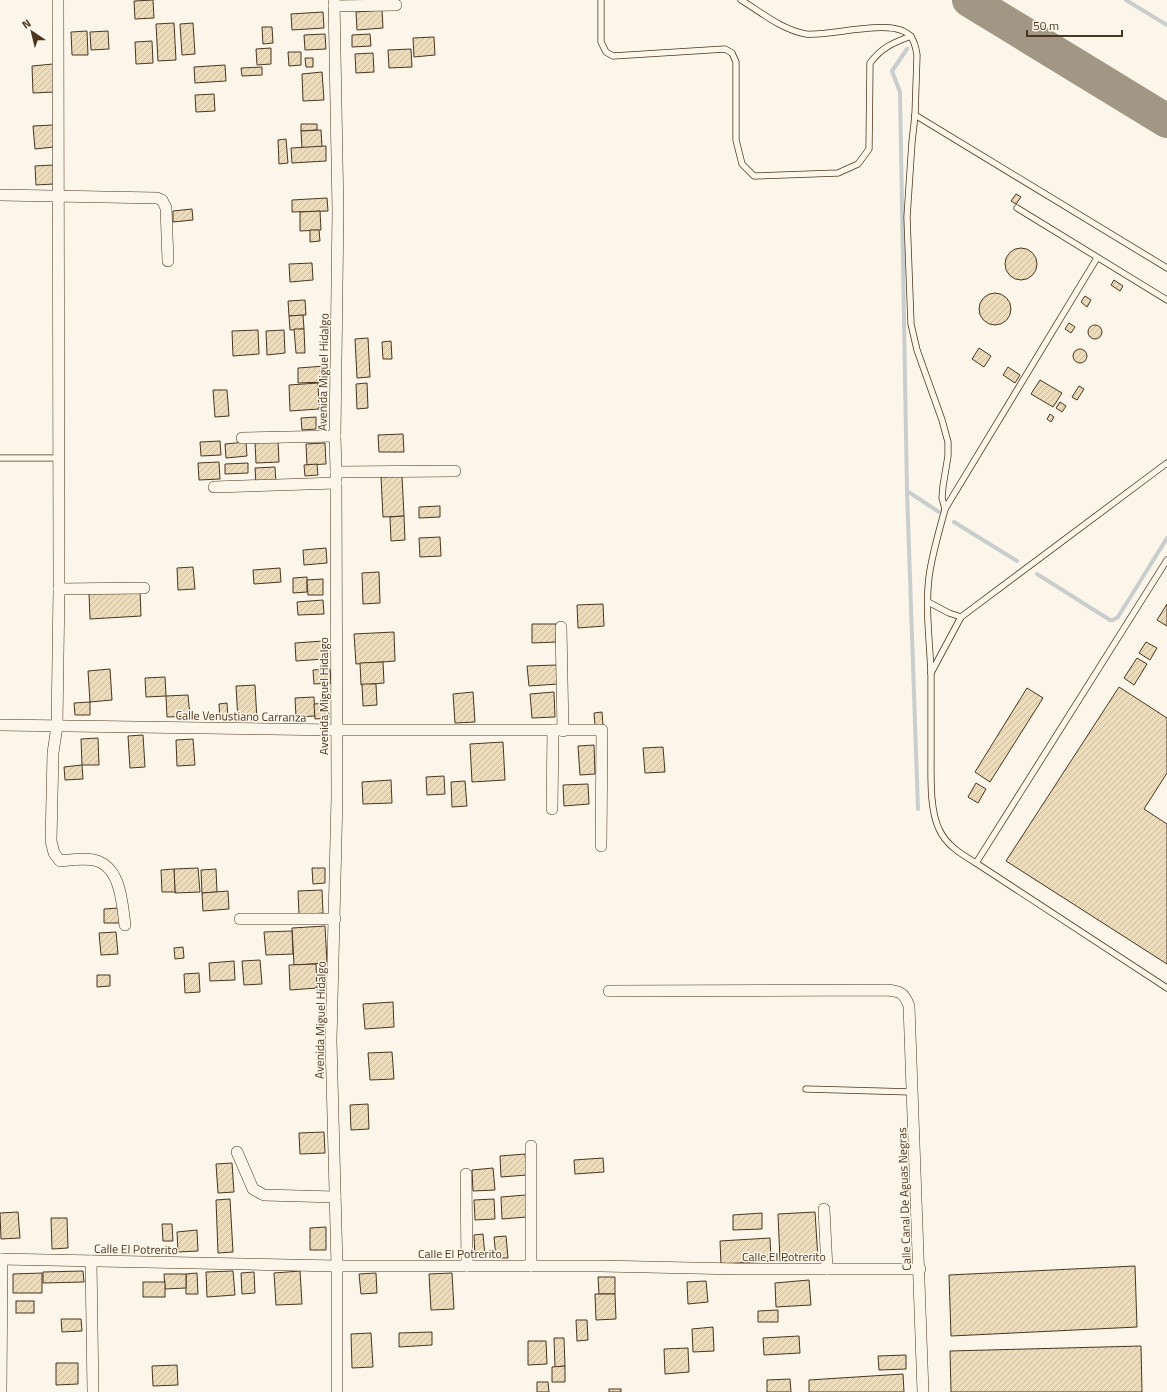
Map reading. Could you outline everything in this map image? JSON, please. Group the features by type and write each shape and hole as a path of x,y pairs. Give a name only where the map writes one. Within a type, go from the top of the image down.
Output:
{"street":[{"path":"58,0 59,589 57,726 53,753 51,841 54,853 60,861 92,860 100,862 112,872 121,896 125,925"},
{"path":"334,3 396,4"},
{"name":"Avenida Miguel Hidalgo","path":"334,3 338,211 335,436 337,797 331,1041 337,1266 337,1392"},
{"path":"0,195 157,198 162,200 166,208 168,261"},
{"path":"242,438 335,436"},
{"path":"214,487 455,470"},
{"path":"59,589 144,588"},
{"path":"552,809 558,730 561,627"},
{"name":"Calle Venustiano Carranza","path":"0,725 336,730 602,730 601,846"},
{"path":"240,919 335,919"},
{"name":"Calle Canal De Aguas Negras","path":"608,991 896,991 903,994 907,999 909,1006 913,1092 923,1392"},
{"path":"531,1146 531,1266"},
{"path":"237,1152 253,1189 264,1195 335,1197"},
{"path":"466,1174 467,1266"},
{"path":"824,1209 827,1269"},
{"path":"1,1259 1,1392"},
{"name":"Calle El Potrerito","path":"1,1259 337,1266 920,1269"},
{"path":"91,1261 93,1392"}],"lane":[{"path":"601,0 601,42 606,52 614,56 725,49 732,53 736,62 736,140 742,164 754,176 838,173 858,164 869,148 870,63 878,53 894,43 911,36"},
{"path":"741,0 782,25 805,33 824,34 877,27 903,31 911,36 917,54 915,115 907,217 911,324 916,350 942,420 948,442 948,456 942,498 945,509"},
{"path":"915,115 1167,268"},
{"path":"1017,208 1167,300"},
{"path":"1097,258 945,509 934,550 929,578 928,602 931,674 931,785 934,811 938,827 945,840 958,852 1167,988"},
{"path":"0,458 59,458"},
{"path":"931,674 961,617 1167,463"},
{"path":"976,864 1167,560"},
{"path":"928,602 949,614 961,617"},
{"path":"806,1089 913,1092"}],"building":[{"path":"153,0 154,18 135,19 134,1"},
{"path":"382,10 383,28 357,30 356,12"},
{"path":"323,12 324,28 292,30 291,14"},
{"path":"174,23 176,60 158,61 156,24"},
{"path":"193,23 195,54 182,55 180,24"},
{"path":"262,27 272,27 273,43 263,44"},
{"path":"87,31 88,55 72,55 71,32"},
{"path":"108,31 109,49 91,50 90,32"},
{"path":"325,34 326,49 305,50 304,35"},
{"path":"370,34 371,46 352,47 352,35"},
{"path":"434,37 435,55 414,57 413,38"},
{"path":"152,41 153,63 136,64 135,42"},
{"path":"271,48 271,64 257,65 256,49"},
{"path":"411,49 412,67 389,68 388,50"},
{"path":"288,52 301,52 301,65 289,66"},
{"path":"373,53 374,72 356,73 355,54"},
{"path":"305,58 313,58 313,67 306,67"},
{"path":"53,64 54,92 33,93 32,66"},
{"path":"225,65 226,81 195,83 194,67"},
{"path":"262,67 262,75 242,76 241,68"},
{"path":"322,72 324,100 303,101 302,74"},
{"path":"214,94 215,111 196,112 195,95"},
{"path":"301,124 317,124 317,130 301,131"},
{"path":"53,125 54,147 35,149 33,126"},
{"path":"321,130 322,147 302,148 301,131"},
{"path":"286,139 288,163 279,164 278,140"},
{"path":"326,146 326,161 292,163 291,148"},
{"path":"53,165 54,184 36,185 35,166"},
{"path":"1016,194 1021,197 1016,204 1011,201"},
{"path":"327,198 328,211 292,212 292,200"},
{"path":"192,209 193,220 173,222 173,211"},
{"path":"320,211 321,230 300,231 300,212"},
{"path":"310,230 319,230 320,241 310,242"},
{"path":"1018,248 1024,248 1034,255 1037,264 1036,270 1030,277 1024,280 1018,280 1008,273 1005,267 1005,261 1012,251"},
{"path":"312,263 313,280 290,282 289,264"},
{"path":"1114,280 1123,286 1120,291 1111,285"},
{"path":"992,293 998,293 1008,300 1011,309 1010,315 1004,322 998,325 992,325 982,318 979,312 979,306 986,296"},
{"path":"1085,296 1091,300 1087,307 1081,302"},
{"path":"305,300 306,315 289,316 288,301"},
{"path":"303,315 304,329 290,330 289,316"},
{"path":"1069,323 1075,327 1071,333 1065,329"},
{"path":"1095,325 1100,327 1102,332 1100,337 1095,339 1090,337 1088,332 1090,327"},
{"path":"294,329 304,329 305,353 296,353"},
{"path":"258,330 259,354 233,356 232,331"},
{"path":"284,330 285,353 267,355 266,331"},
{"path":"368,338 370,377 357,378 355,339"},
{"path":"391,341 392,359 383,359 382,342"},
{"path":"979,348 991,356 984,367 972,359"},
{"path":"1080,349 1085,351 1087,356 1085,361 1080,363 1075,361 1073,356 1075,351"},
{"path":"325,366 326,382 298,383 298,368"},
{"path":"1008,367 1020,375 1015,383 1003,375"},
{"path":"1040,380 1062,393 1053,407 1031,394"},
{"path":"318,383 319,409 290,411 289,385"},
{"path":"367,383 368,408 357,409 356,384"},
{"path":"1079,386 1084,389 1077,400 1072,397"},
{"path":"213,390 227,390 229,416 215,417"},
{"path":"1060,402 1066,406 1062,412 1056,408"},
{"path":"1050,414 1054,417 1051,422 1047,419"},
{"path":"316,417 316,429 302,430 301,418"},
{"path":"403,434 404,452 379,452 378,435"},
{"path":"220,441 221,455 201,456 200,442"},
{"path":"278,441 279,462 256,463 255,442"},
{"path":"246,442 247,456 226,458 225,444"},
{"path":"325,443 326,464 307,465 306,444"},
{"path":"219,462 220,479 199,480 198,463"},
{"path":"248,463 248,473 225,474 225,464"},
{"path":"317,464 318,475 305,476 304,465"},
{"path":"275,467 276,483 256,484 255,468"},
{"path":"402,476 404,516 383,517 381,477"},
{"path":"440,506 440,517 419,518 419,507"},
{"path":"404,516 405,540 391,541 390,517"},
{"path":"440,537 441,556 420,557 419,538"},
{"path":"326,548 327,563 304,565 303,550"},
{"path":"193,567 195,589 178,590 177,568"},
{"path":"280,568 281,582 254,584 253,570"},
{"path":"379,572 380,603 363,604 362,573"},
{"path":"307,577 307,592 293,593 293,578"},
{"path":"323,579 323,595 308,595 307,580"},
{"path":"140,590 141,616 90,619 89,593"},
{"path":"323,600 324,614 298,615 297,602"},
{"path":"603,604 604,626 578,628 577,605"},
{"path":"1167,604 1167,626 1157,620"},
{"path":"532,624 556,624 556,642 532,643"},
{"path":"394,632 395,661 356,664 354,634"},
{"path":"323,641 324,659 296,661 295,643"},
{"path":"1146,642 1157,648 1150,660 1139,653"},
{"path":"1137,658 1147,664 1134,685 1124,678"},
{"path":"383,662 384,683 361,685 360,663"},
{"path":"557,665 558,684 529,686 527,666"},
{"path":"110,669 112,700 90,702 88,671"},
{"path":"330,669 331,683 314,684 313,670"},
{"path":"165,677 166,696 146,697 145,678"},
{"path":"362,684 376,684 377,705 363,706"},
{"path":"255,685 257,720 238,721 236,686"},
{"path":"1119,687 1167,718 1167,773 1144,809 1167,824 1167,964 1006,861"},
{"path":"1027,688 1043,698 990,782 975,772"},
{"path":"473,692 475,722 455,723 453,694"},
{"path":"554,692 555,717 532,718 530,694"},
{"path":"188,695 190,716 167,717 166,696"},
{"path":"314,697 315,716 296,717 295,698"},
{"path":"90,702 90,715 75,715 74,703"},
{"path":"227,703 228,720 220,720 219,704"},
{"path":"328,703 329,718 315,719 314,704"},
{"path":"602,712 603,725 595,726 594,713"},
{"path":"143,735 145,767 130,768 128,736"},
{"path":"98,738 99,765 82,765 81,739"},
{"path":"193,739 195,765 177,766 176,740"},
{"path":"503,742 505,780 472,782 470,744"},
{"path":"594,745 595,774 580,775 578,746"},
{"path":"663,747 665,772 645,773 643,748"},
{"path":"82,765 83,779 65,780 64,767"},
{"path":"444,776 445,794 427,795 426,777"},
{"path":"391,780 392,803 363,804 362,782"},
{"path":"465,781 467,806 452,807 451,782"},
{"path":"976,783 986,789 978,803 968,797"},
{"path":"588,784 589,804 564,806 563,785"},
{"path":"198,868 200,892 175,893 174,869"},
{"path":"312,868 325,868 325,883 313,884"},
{"path":"174,869 175,892 162,892 161,870"},
{"path":"216,869 217,892 202,893 201,870"},
{"path":"322,890 323,913 299,915 298,891"},
{"path":"228,891 229,909 203,911 202,893"},
{"path":"119,908 120,923 104,923 104,909"},
{"path":"325,926 327,963 294,965 292,928"},
{"path":"292,931 293,954 266,955 264,932"},
{"path":"116,932 118,954 101,955 99,933"},
{"path":"183,947 184,958 175,959 174,948"},
{"path":"260,960 262,984 244,985 242,961"},
{"path":"234,961 235,980 210,981 209,963"},
{"path":"316,964 317,988 290,990 289,965"},
{"path":"199,973 200,992 185,993 184,974"},
{"path":"97,975 110,975 110,986 97,987"},
{"path":"393,1002 394,1027 365,1029 363,1004"},
{"path":"392,1052 394,1079 370,1080 368,1053"},
{"path":"368,1104 369,1129 351,1130 350,1105"},
{"path":"324,1132 325,1153 300,1154 299,1133"},
{"path":"525,1154 527,1175 501,1177 500,1156"},
{"path":"603,1158 604,1172 575,1174 574,1160"},
{"path":"232,1163 234,1192 218,1193 216,1164"},
{"path":"493,1168 495,1190 473,1191 472,1170"},
{"path":"526,1195 527,1217 502,1219 501,1197"},
{"path":"230,1199 233,1252 218,1253 216,1200"},
{"path":"494,1199 495,1219 475,1220 474,1200"},
{"path":"18,1212 20,1238 1,1239 0,1213"},
{"path":"815,1212 818,1259 780,1261 778,1214"},
{"path":"762,1213 762,1229 733,1230 733,1215"},
{"path":"51,1218 67,1218 68,1248 52,1249"},
{"path":"162,1224 172,1224 173,1241 163,1241"},
{"path":"326,1227 326,1250 310,1250 310,1228"},
{"path":"197,1230 198,1251 178,1252 177,1232"},
{"path":"483,1234 485,1256 475,1257 474,1235"},
{"path":"506,1236 508,1258 496,1258 494,1237"},
{"path":"770,1238 771,1261 721,1264 720,1241"},
{"path":"1135,1266 1137,1327 951,1336 949,1275"},
{"path":"83,1271 84,1282 43,1283 43,1272"},
{"path":"233,1271 235,1295 207,1297 206,1272"},
{"path":"300,1271 302,1304 276,1305 274,1273"},
{"path":"254,1272 255,1293 242,1294 241,1273"},
{"path":"42,1273 42,1293 13,1293 13,1274"},
{"path":"197,1273 198,1294 186,1294 186,1274"},
{"path":"376,1273 377,1293 361,1294 359,1274"},
{"path":"452,1273 454,1309 431,1310 429,1274"},
{"path":"164,1274 186,1274 186,1288 165,1289"},
{"path":"598,1277 615,1277 615,1294 599,1294"},
{"path":"809,1280 811,1305 776,1307 775,1283"},
{"path":"706,1281 708,1302 688,1304 687,1282"},
{"path":"143,1282 165,1282 165,1297 143,1297"},
{"path":"595,1294 615,1294 616,1319 596,1320"},
{"path":"16,1301 34,1301 34,1313 16,1313"},
{"path":"778,1310 778,1322 758,1322 758,1311"},
{"path":"61,1319 81,1319 82,1331 62,1332"},
{"path":"576,1320 587,1320 588,1340 577,1341"},
{"path":"713,1327 714,1351 693,1352 692,1329"},
{"path":"432,1332 432,1345 399,1347 399,1333"},
{"path":"371,1333 373,1367 352,1368 351,1334"},
{"path":"799,1336 800,1353 764,1355 763,1338"},
{"path":"554,1338 564,1338 565,1366 555,1367"},
{"path":"528,1341 546,1341 547,1364 528,1365"},
{"path":"1141,1346 1142,1392 951,1392 950,1351"},
{"path":"688,1348 689,1372 665,1374 664,1349"},
{"path":"906,1355 906,1369 879,1370 878,1356"},
{"path":"56,1363 78,1363 78,1384 56,1385"},
{"path":"177,1365 178,1385 153,1386 152,1366"},
{"path":"565,1366 565,1382 552,1382 552,1367"},
{"path":"903,1374 904,1392 809,1392 809,1380"},
{"path":"790,1379 791,1392 767,1392 767,1380"},
{"path":"537,1382 548,1382 549,1392 537,1392"},
{"path":"609,1389 621,1389 621,1392 609,1392"}],"waterway":[{"path":"1126,0 1167,25"},
{"path":"907,49 892,71 900,92 907,491 918,809"},
{"path":"907,491 939,512"},
{"path":"954,522 1017,561"},
{"path":"1037,574 1110,620 1113,620 1118,617 1167,538"}],"taxiway":[{"path":"969,0 1167,121"}]}
